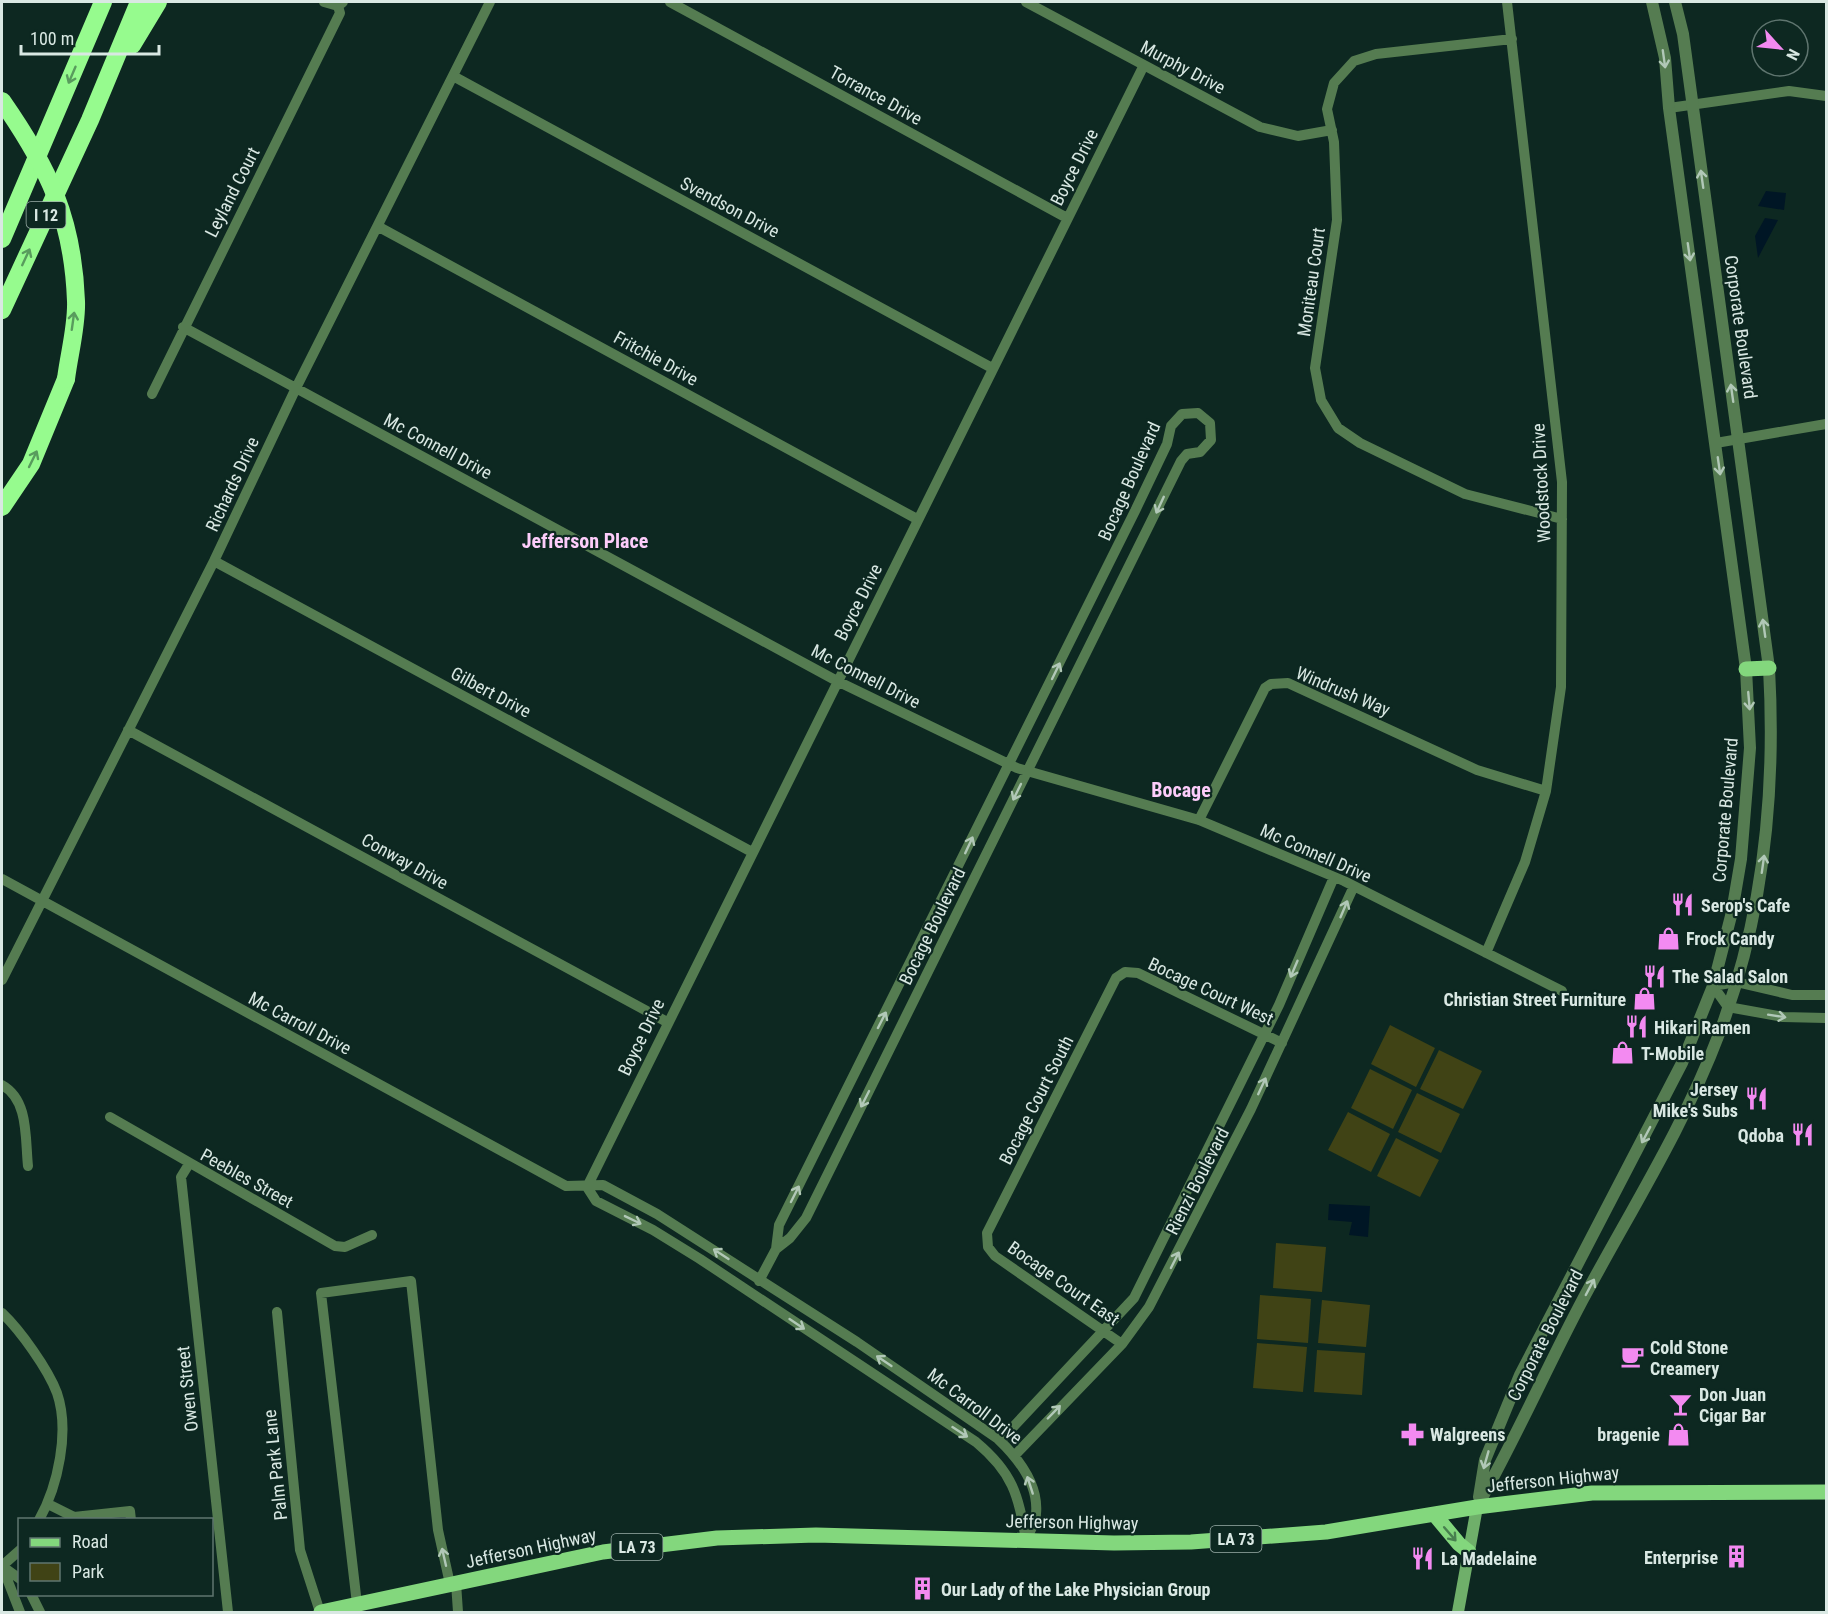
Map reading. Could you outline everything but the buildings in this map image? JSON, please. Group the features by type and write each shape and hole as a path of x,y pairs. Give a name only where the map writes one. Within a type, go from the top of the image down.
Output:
{"highway":[{"path":"2,239 103,2"},
{"name":"I 12","path":"2,310 90,120 139,2"},
{"path":"90,120 158,2"},
{"path":"2,101 34,147 59,200 71,251 76,303 66,379 32,464 2,507"}],"main road":[{"path":"1746,669 1769,668"},
{"name":"Jefferson Highway","path":"321,1612 603,1552 717,1538 816,1535 1148,1543 1231,1540 1326,1532 1477,1507 1592,1492 1827,1492"},
{"path":"1458,1612 1477,1507"},
{"path":"1434,1514 1459,1544 1469,1552"}],"street":[{"name":"Leyland Court","path":"152,394 183,327 340,13 341,4 324,2"},
{"name":"Richards Drive","path":"2,980 214,561 296,388 489,2"},
{"name":"Torrance Drive","path":"670,2 1067,218"},
{"name":"Murphy Drive","path":"1026,2 1260,127 1298,136 1332,130"},
{"name":"Woodstock Drive","path":"1486,953 1525,862 1546,791 1561,687 1562,482 1507,2"},
{"name":"Corporate Boulevard","path":"1477,1507 1485,1460 1520,1375 1682,1064 1713,986 1732,912 1747,811 1750,712 1746,669 1669,108 1665,58 1652,2"},
{"name":"Corporate Boulevard","path":"1477,1507 1508,1453 1556,1351 1697,1086 1736,982 1759,886 1769,819 1772,719 1769,668 1683,34 1674,2"},
{"name":"Moniteau Court","path":"1512,39 1376,54 1353,61 1334,83 1328,109 1336,170 1337,220 1315,368 1321,400 1338,428 1360,443 1465,494 1562,519"},
{"name":"Boyce Drive","path":"586,1187 1144,65"},
{"name":"Svendson Drive","path":"453,76 992,368"},
{"path":"1669,108 1789,91 1827,96"},
{"name":"Fritchie Drive","path":"379,226 917,519"},
{"name":"Mc Connell Drive","path":"183,327 837,681 1009,765 1199,820 1354,886 1562,991"},
{"name":"Bocage Boulevard","path":"759,1281 776,1248 779,1225 1136,511 1167,444 1171,426 1182,414 1198,413 1210,423 1211,440 1200,452 1187,453 1181,460 806,1218 790,1238 776,1248"},
{"path":"1716,443 1827,424"},
{"name":"Gilbert Drive","path":"214,561 752,852"},
{"name":"Windrush Way","path":"1199,820 1265,688 1276,683 1288,683 1487,774 1546,791"},
{"name":"Conway Drive","path":"128,730 667,1022"},
{"name":"Rienzi Boulevard","path":"1000,1441 1010,1427 1106,1331 1134,1298 1265,1034 1334,877"},
{"name":"Mc Carroll Drive","path":"2,879 566,1186 603,1185 700,1239 759,1281 857,1342 1000,1441 1015,1455 1027,1475 1035,1505 1036,1514 1026,1540"},
{"name":"Rienzi Boulevard","path":"1015,1455 1122,1344 1164,1281 1282,1043 1354,886"},
{"name":"Bocage Court West","path":"1125,972 1138,973 1282,1043"},
{"name":"Bocage Court South","path":"988,1247 987,1233 1116,978 1125,972"},
{"path":"1827,995 1792,995 1736,982 1713,986 1728,1007 1784,1017 1827,1018"},
{"path":"2,1084 16,1098 23,1113 28,1166"},
{"name":"Peebles Street","path":"110,1117 335,1246 345,1247 372,1235"},
{"name":"Owen Street","path":"189,1164 181,1177 228,1612"},
{"name":"Mc Carroll Drive","path":"586,1187 596,1202 653,1230 700,1259 996,1459 1013,1484 1020,1503 1026,1540"},
{"name":"Bocage Court East","path":"988,1247 995,1256 1122,1344"},
{"path":"357,1604 321,1293 411,1281 438,1530 458,1612"},
{"name":"Palm Park Lane","path":"277,1312 300,1550 321,1612"},
{"path":"2,1313 16,1327 57,1393 62,1432 58,1469 48,1504 40,1518"},
{"path":"48,1504 74,1518 130,1511 131,1518"},
{"path":"2,1566 18,1552"},
{"path":"2,1566 18,1578"},
{"path":"2,1566 20,1612"},
{"path":"33,1596 40,1612"}],"green space":[{"path":"1390,1025 1435,1048 1416,1087 1371,1064"},
{"path":"1439,1050 1482,1071 1463,1109 1420,1089"},
{"path":"1370,1069 1412,1090 1393,1129 1351,1108"},
{"path":"1417,1093 1460,1114 1441,1153 1398,1132"},
{"path":"1348,1112 1390,1134 1371,1172 1328,1150"},
{"path":"1396,1138 1439,1160 1420,1197 1377,1176"},
{"path":"1276,1243 1326,1247 1322,1292 1273,1288"},
{"path":"1260,1295 1311,1299 1308,1343 1257,1339"},
{"path":"1322,1300 1370,1305 1366,1347 1318,1343"},
{"path":"1257,1343 1307,1347 1303,1392 1253,1388"},
{"path":"1317,1350 1365,1353 1362,1395 1314,1392"}],"water":[{"path":"1766,191 1786,193 1784,210 1758,206"},
{"path":"1765,218 1778,220 1758,258 1755,236"},
{"path":"1329,1204 1370,1206 1368,1237 1349,1235 1352,1222 1328,1220"}],"place":[{"name":"Serop's Cafe","path":"1683,905"},
{"name":"Frock Candy","path":"1668,938"},
{"name":"The Salad Salon","path":"1654,976"},
{"name":"Christian Street Furniture","path":"1644,999"},
{"name":"Hikari Ramen","path":"1636,1027"},
{"name":"T-Mobile","path":"1623,1053"},
{"name":"Jersey Mike's Subs","path":"1756,1099"},
{"name":"Qdoba","path":"1802,1135"},
{"name":"Cold Stone Creamery","path":"1632,1357"},
{"name":"Don Juan Cigar Bar","path":"1681,1404"},
{"name":"Walgreens","path":"1412,1434"},
{"name":"bragenie","path":"1678,1434"},
{"name":"Enterprise","path":"1736,1557"},
{"name":"La Madelaine","path":"1423,1558"},
{"name":"Our Lady of the Lake Physician Group","path":"923,1589"}],"district":[{"name":"Jefferson Place","path":"585,541"},
{"name":"Bocage","path":"1181,790"}]}
